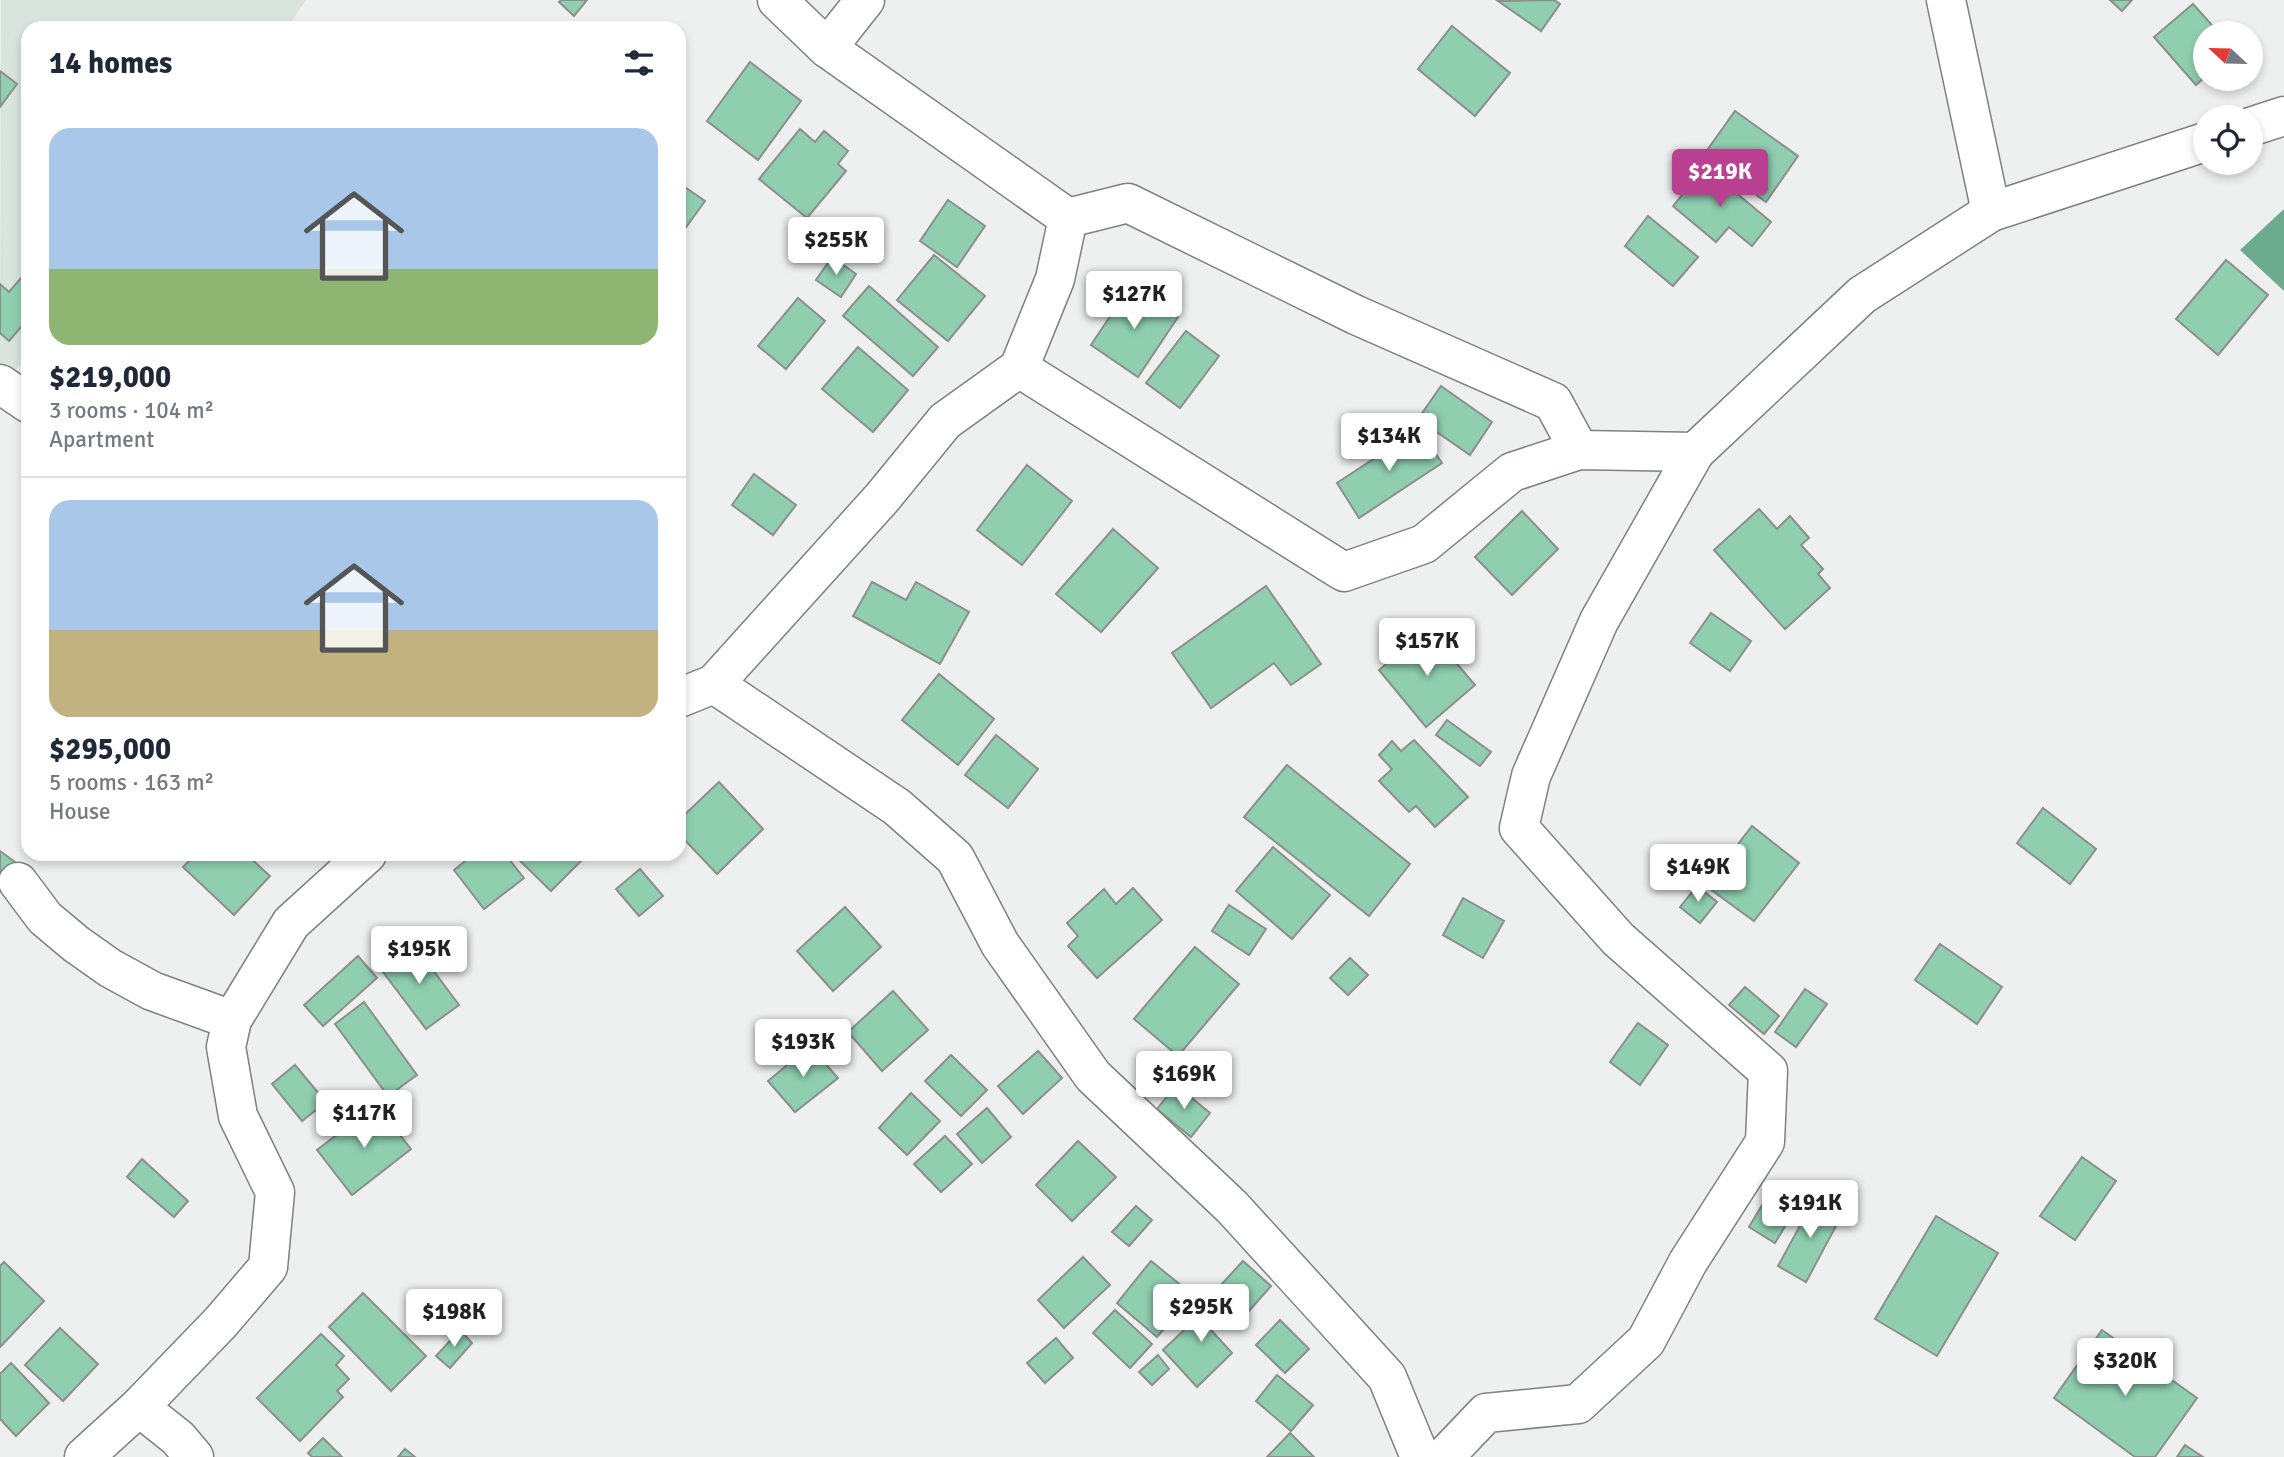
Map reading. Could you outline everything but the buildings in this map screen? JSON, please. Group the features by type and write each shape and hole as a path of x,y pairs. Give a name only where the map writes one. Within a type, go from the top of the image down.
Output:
{"street":[{"path":"777,0 827,47 1068,218 1128,203 1356,315 1553,402 1579,450"},
{"path":"827,47 865,0"},
{"path":"1946,0 1991,212"},
{"path":"2263,123 2284,116"},
{"path":"1444,1457 1486,1413 1578,1404 1646,1341 1688,1262 1765,1142 1768,1071 1618,939 1519,828 1531,776 1599,621 1695,452 1862,295 1991,212 2193,146"},
{"path":"686,695 714,684 882,498 945,421 1019,368 1055,279 1068,218"},
{"path":"1019,368 1344,572 1424,544 1512,472 1579,450 1695,452"},
{"path":"0,384 21,398"},
{"path":"714,684 897,807 955,858 1000,944 1093,1076 1232,1207 1387,1377 1420,1457"},
{"path":"84,1457 139,1407 222,1322 268,1267 275,1192 238,1116 226,1047 232,1020 291,923 359,861"},
{"path":"18,882 46,918 110,968 152,991 232,1020"},
{"path":"139,1407 178,1437 194,1457"}],"shaded area":[{"path":"1,0 306,0 292,21 21,21 21,364 11,374 0,364"},
{"path":"2284,209 2284,291 2240,250"}]}
